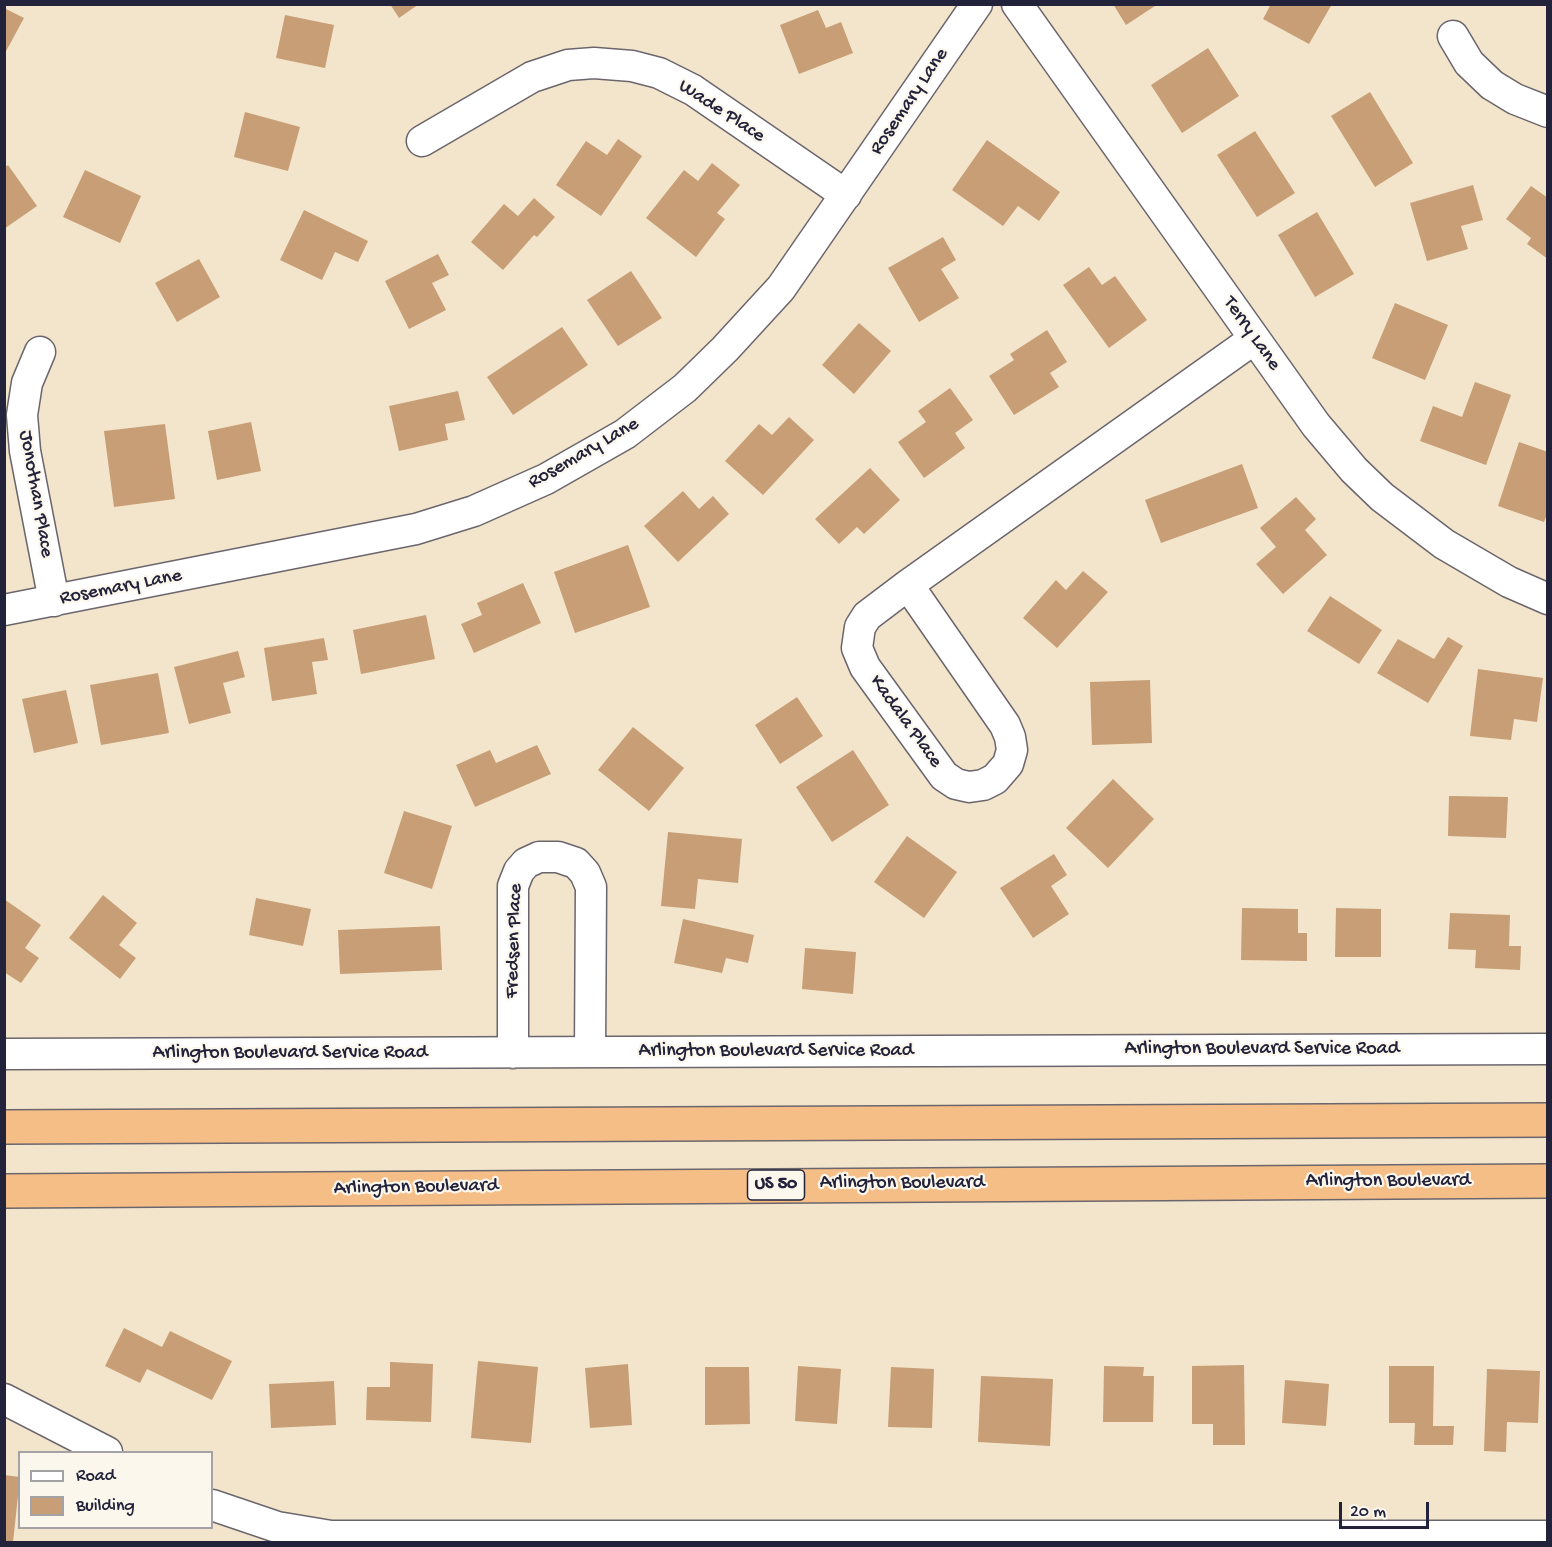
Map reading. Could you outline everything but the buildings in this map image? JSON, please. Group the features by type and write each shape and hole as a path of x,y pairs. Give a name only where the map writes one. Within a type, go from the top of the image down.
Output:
{"highway":[{"path":"4,1127 1548,1120"},
{"name":"Arlington Boulevard","path":"4,1191 1548,1181"}],"street":[{"name":"Rosemary Lane","path":"4,610 416,529 474,511 546,479 625,434 685,388 781,288 977,4"},
{"name":"Terry Lane","path":"1017,4 1316,425 1354,470 1382,497 1444,544 1509,582 1548,599"},
{"path":"1453,36 1469,63 1492,85 1515,99 1548,112"},
{"name":"Wade Place","path":"422,141 532,77 568,65 594,63 632,66 659,74 693,90 846,195"},
{"name":"Kadala Place","path":"908,585 1005,725 1010,737 1011,750 1008,764 995,779 983,785 969,787 956,784 944,776 865,667 857,648 860,627 867,616 908,585 1254,339"},
{"name":"Jonothan Place","path":"40,352 27,382 22,415 25,451 54,601"},
{"name":"Fredsen Place","path":"513,1053 513,886 519,871 526,863 539,857 558,857 576,862 585,873 591,887 590,1052"},
{"name":"Arlington Boulevard Service Road","path":"4,1054 1548,1049"},
{"path":"4,1399 105,1451"},
{"path":"213,1504 277,1527 321,1534 410,1540 1548,1536"}]}
